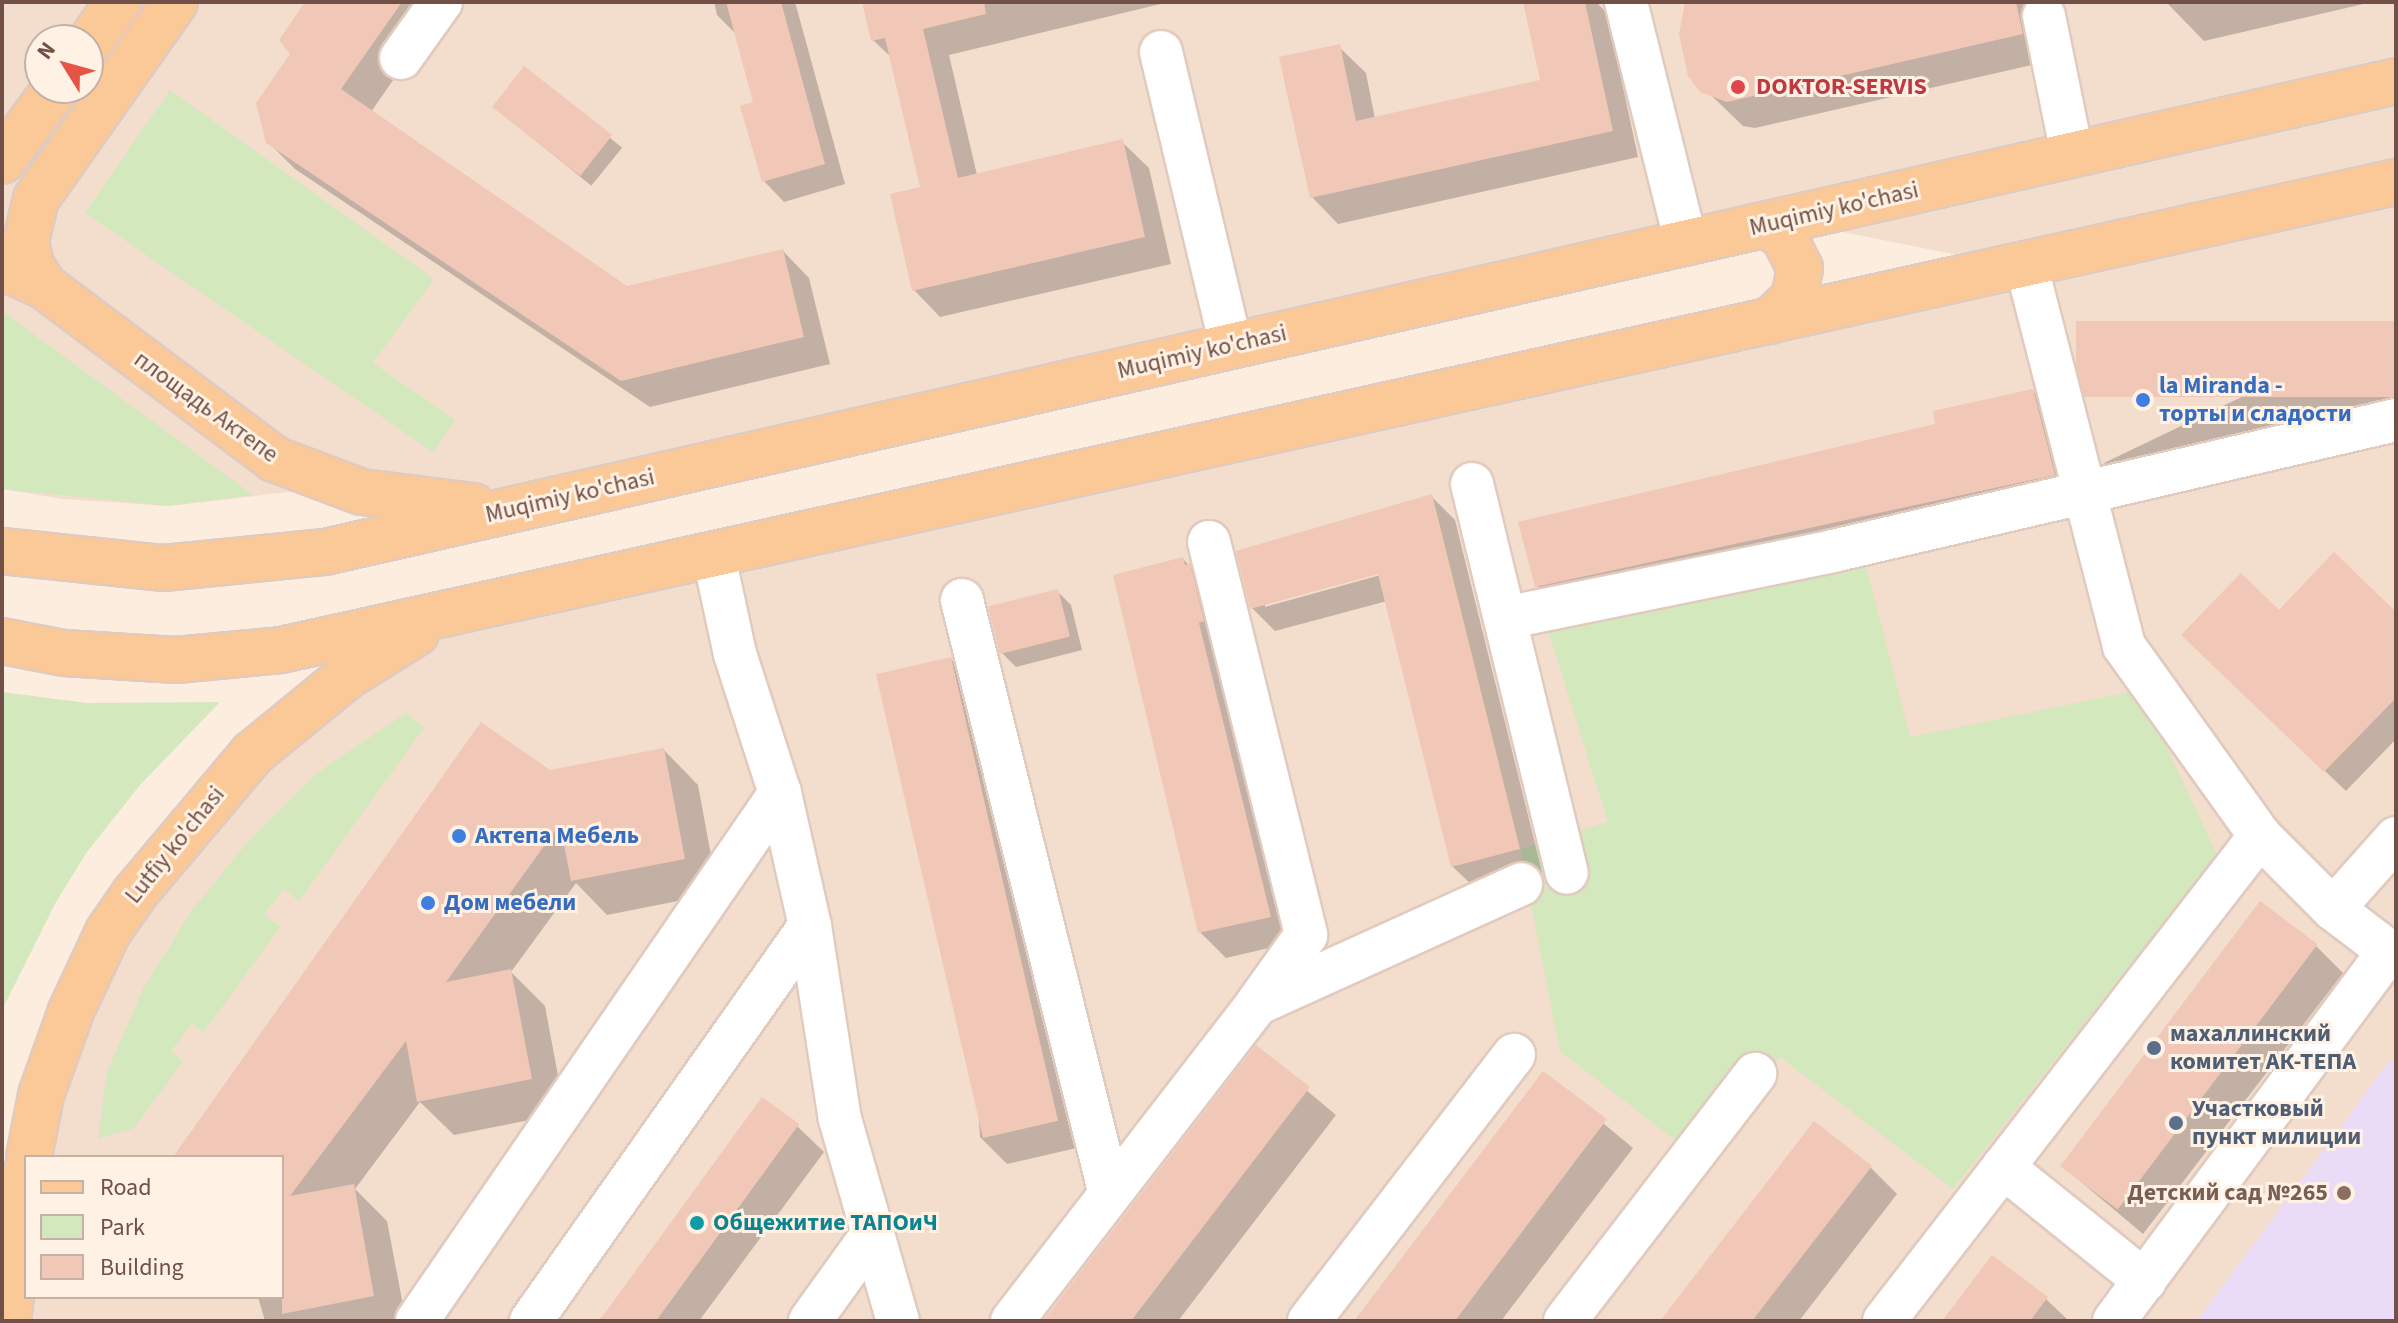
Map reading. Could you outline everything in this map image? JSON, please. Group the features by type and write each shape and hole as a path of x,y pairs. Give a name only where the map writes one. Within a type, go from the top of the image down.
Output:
{"main road":[{"path":"103,24 118,2"},
{"path":"44,286 31,265 26,241 36,199 175,2"},
{"name":"Muqimiy ko'chasi","path":"2,551 115,566 216,566 325,552 2396,81"},
{"path":"2,161 44,104"},
{"path":"2,641 64,653 176,660 281,650 438,619 2396,182"},
{"path":"1757,226 1769,226 1784,237 1800,268 1794,298 1770,321"},
{"name":"площадь Актепе","path":"2,267 44,286 274,459 303,473 394,498 527,506"},
{"name":"Lutfiy ko'chasi","path":"29,1155 41,1095 71,1011 108,932 135,893 252,754 346,677 438,619"},
{"path":"8,1321 24,1189"}],"street":[{"path":"401,58 441,2"},
{"path":"1626,2 1686,242"},
{"path":"2044,16 2072,154"},
{"path":"1161,52 1231,346"},
{"path":"2026,264 2124,646 2260,836 2333,909 2392,955 2114,1321"},
{"path":"1505,618 2087,493 2396,420"},
{"path":"1472,484 1567,873"},
{"path":"1012,1321 1109,1191 1257,1004 1306,935 1209,542"},
{"path":"714,557 735,654 780,793 810,926 840,1119 871,1236 898,1321"},
{"path":"962,600 1109,1191"},
{"path":"417,1321 780,793"},
{"path":"1884,1321 2260,836"},
{"path":"2333,909 2396,838"},
{"path":"1257,1004 1521,884"},
{"path":"531,1321 810,926"},
{"path":"1309,1321 1514,1055"},
{"path":"1565,1321 1755,1074"},
{"path":"2003,1167 2145,1281"},
{"path":"810,1321 871,1236"}],"shaded area":[{"path":"2,2 2396,2 2396,1321 8,1321 24,1299 284,1299 284,1155 30,1155 162,858 438,619 2013,266 1783,220 527,506 342,486 168,506 63,499 2,489"},
{"name":"Детский сад №265","path":"2390,1060 2396,1065 2396,1321 2197,1321"}],"green space":[{"path":"170,90 434,279 373,363 455,420 433,452 85,213"},
{"path":"2,311 253,495 168,506 2,489"},
{"path":"1866,566 1910,737 2140,690 2217,855 1953,1189 1780,1057 1693,1154 1560,1051 1520,849 1608,822 1546,624"},
{"path":"2,692 87,703 220,702 140,785 87,852 56,902 2,1010"},
{"path":"406,713 424,728 299,901 284,889 264,914 280,927 204,1032 192,1024 171,1051 183,1061 134,1128 98,1139 107,1072 144,987 193,909 251,838 317,773"}],"building":[{"path":"305,2 402,2 341,89 627,286 783,249 804,337 621,381 266,143 256,103 290,54 279,40"},
{"path":"726,2 781,2 825,164 762,182 740,106 753,102"},
{"path":"862,2 984,2 986,14 923,29 958,178 1123,139 1145,237 912,291 890,194 920,187 885,38 871,41"},
{"path":"1523,2 1585,2 1613,131 1310,198 1279,57 1340,44 1356,121 1540,80"},
{"path":"1685,2 2016,2 2023,34 1727,102 1700,92 1688,76 1679,34"},
{"path":"524,66 612,135 580,176 492,107"},
{"path":"2076,321 2396,321 2396,397 2076,397"},
{"path":"2033,389 2055,475 1535,587 1518,522 1935,424 1933,411"},
{"path":"1432,494 1520,849 1451,867 1378,574 1250,609 1236,551"},
{"path":"2334,552 2396,612 2396,698 2324,772 2181,635 2241,573 2279,610"},
{"path":"1183,557 1185,565 1190,563 1204,621 1199,623 1271,917 1198,933 1113,575"},
{"path":"1058,589 1070,637 1000,654 988,606"},
{"path":"951,657 1058,1121 983,1138 876,674"},
{"name":"Дом мебели","path":"481,722 550,770 664,748 685,859 571,881 560,824 446,982 511,969 532,1079 417,1102 406,1041 290,1196 354,1184 374,1296 282,1314 284,1155 174,1155"},
{"path":"2260,901 2318,944 2118,1209 2060,1166"},
{"path":"1256,1045 1310,1087 1131,1321 1043,1321"},
{"path":"1543,1071 1607,1119 1455,1321 1354,1321"},
{"name":"Общежитие ТАПОиЧ","path":"762,1097 799,1124 656,1321 599,1321"},
{"path":"1814,1121 1872,1166 1752,1321 1660,1321"},
{"path":"1992,1255 2048,1297 2030,1321 1942,1321"}],"place":[{"name":"DOKTOR-SERVIS","path":"1738,87"},
{"name":"la Miranda - торты и сладости","path":"2143,400"},
{"name":"Актепа Мебель","path":"459,836"},
{"name":"Дом мебели","path":"428,903"},
{"name":"махаллинский комитет АК-ТЕПА","path":"2154,1048"},
{"name":"Участковый пункт милиции","path":"2176,1123"},
{"name":"Детский сад №265","path":"2344,1193"},
{"name":"Общежитие ТАПОиЧ","path":"697,1223"}]}
